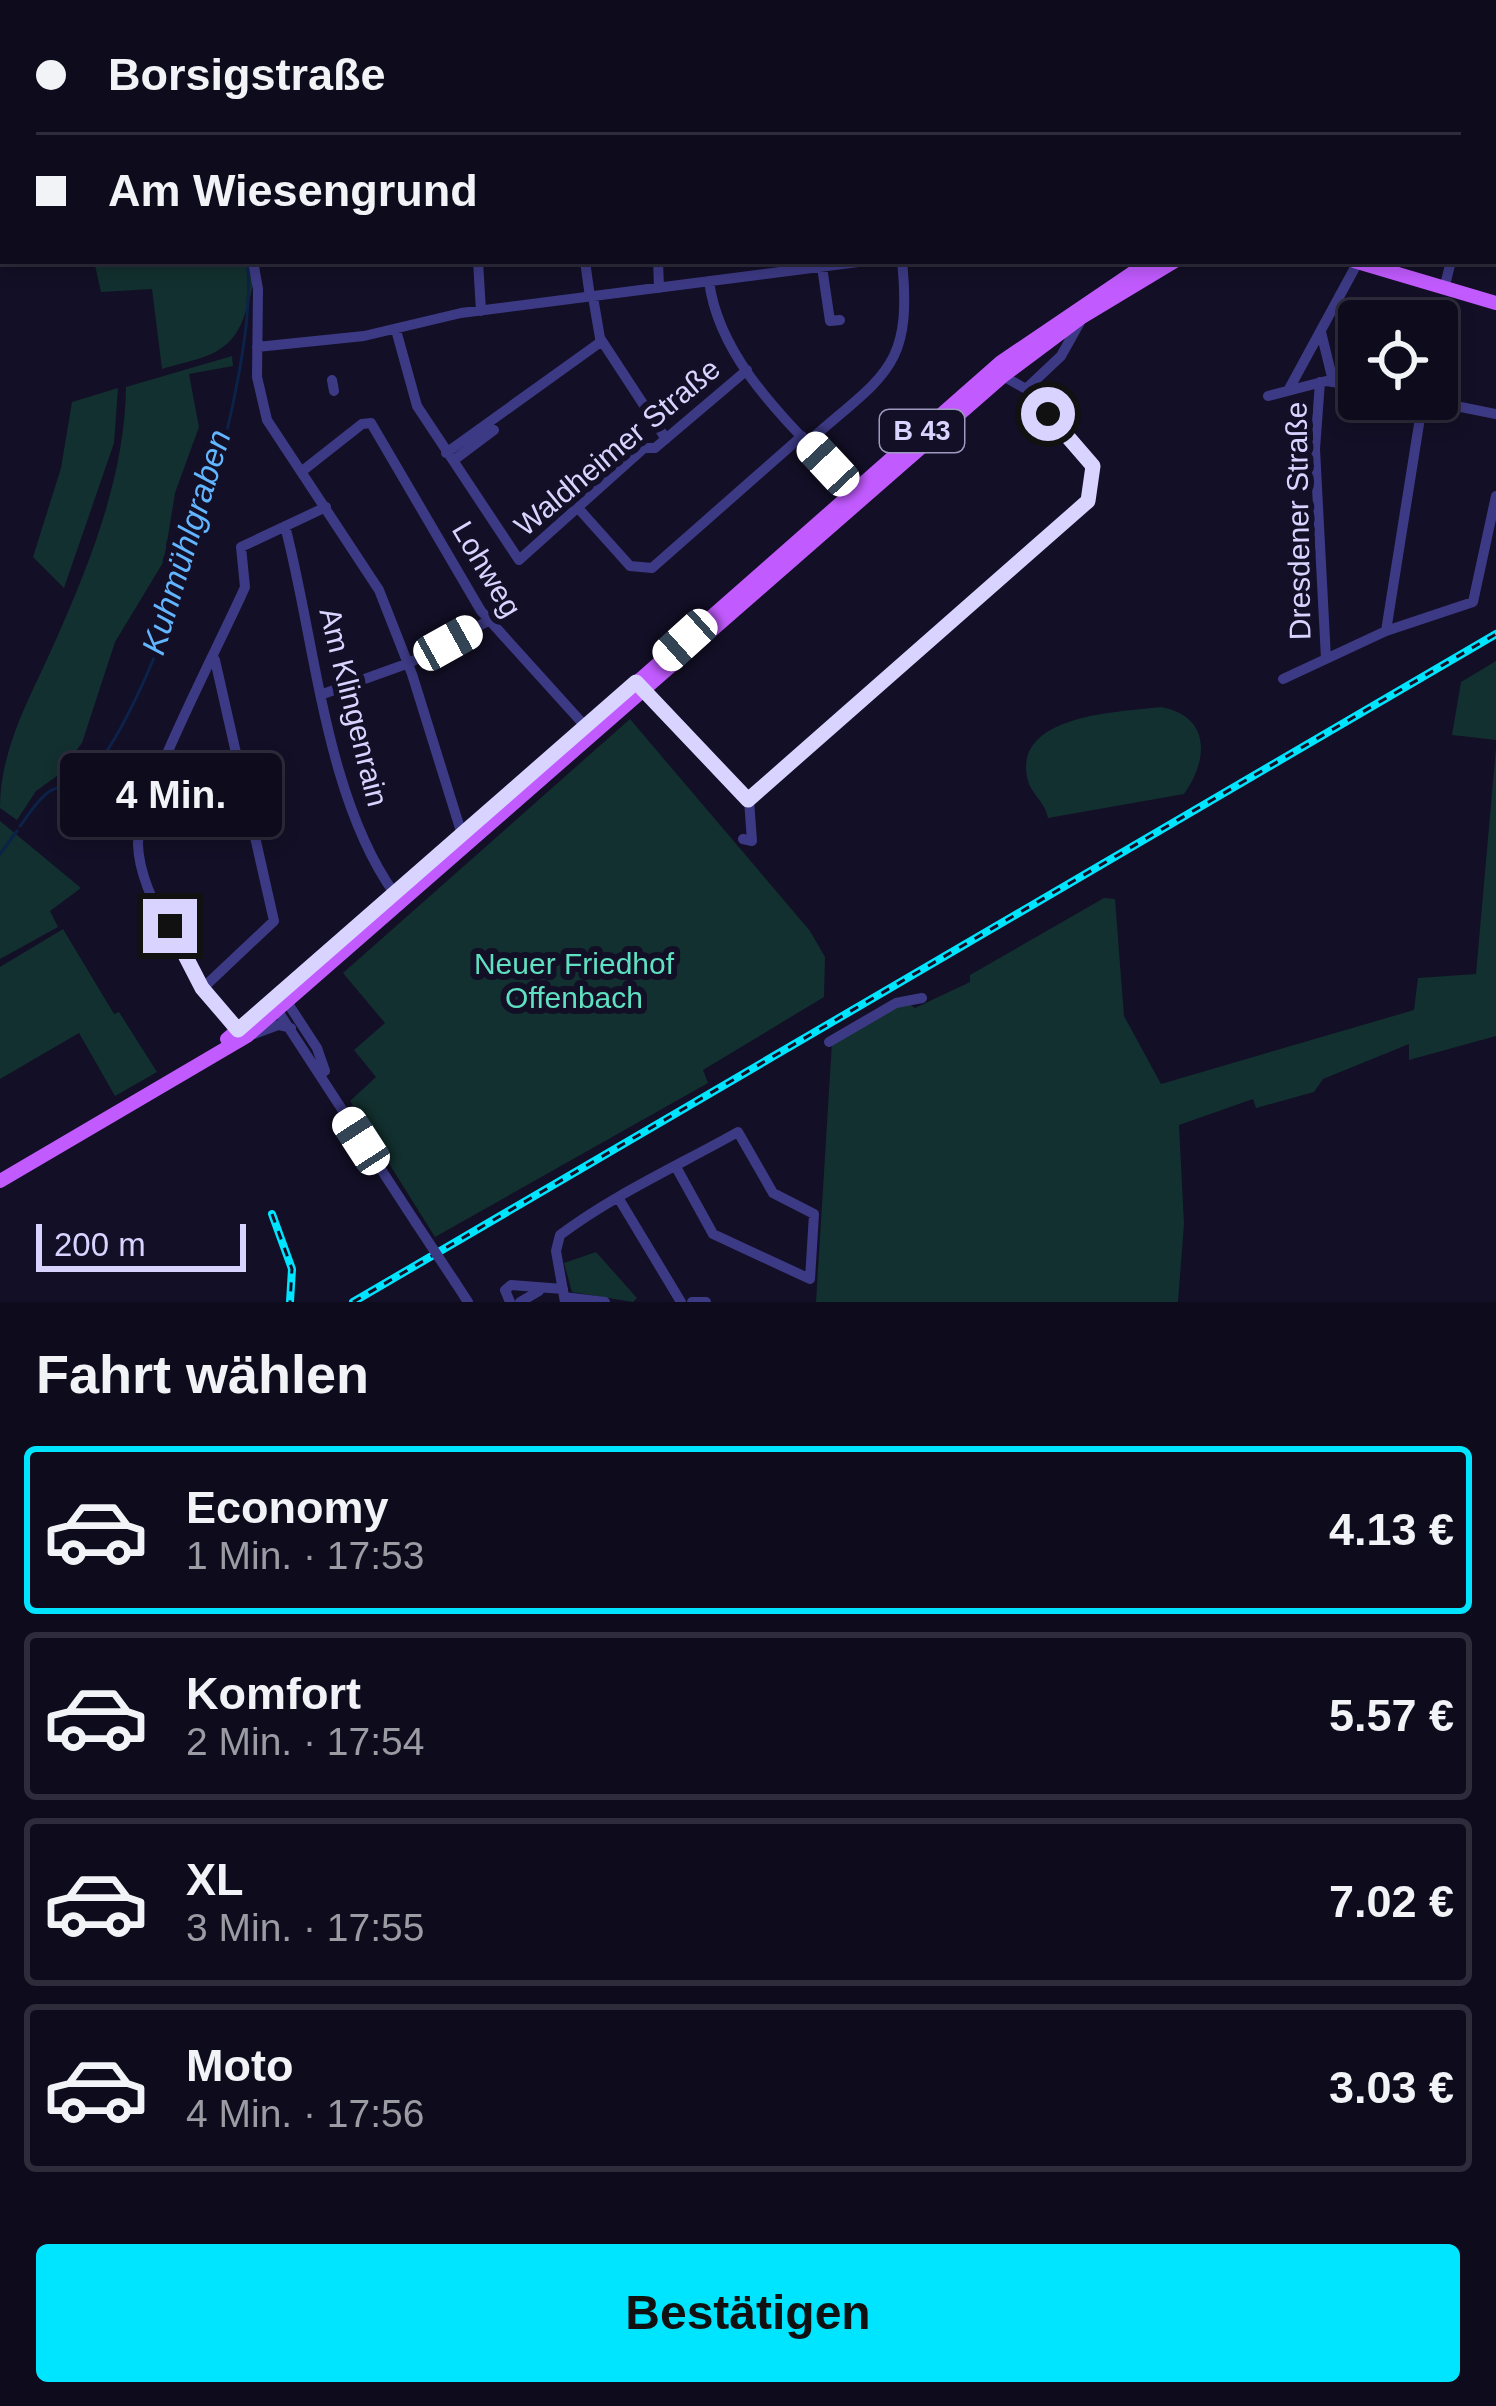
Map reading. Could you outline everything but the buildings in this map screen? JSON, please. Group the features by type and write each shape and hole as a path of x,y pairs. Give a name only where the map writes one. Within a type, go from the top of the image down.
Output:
{"main road":[{"name":"B 43","path":"0,1181 201,1063 243,1033 394,892 482,826 1015,351 1145,264"},
{"name":"B 43","path":"639,687 1003,376 1082,316 1170,264"},
{"path":"1362,264 1496,303"},
{"name":"B 43","path":"482,826 585,726 621,703"},
{"path":"279,1002 463,840"}],"street":[{"path":"254,264 258,387 267,420 374,581 409,663 463,840"},
{"path":"478,264 481,311"},
{"path":"586,264 602,341 666,439"},
{"path":"658,264 659,288"},
{"path":"257,347 396,330 481,311 709,281 775,267 844,264"},
{"path":"578,508 630,566 648,569 875,381 898,351 906,320 902,264"},
{"path":"1289,389 1355,264"},
{"path":"1444,290 1450,264"},
{"path":"822,267 830,322 840,320"},
{"path":"709,281 714,317 747,370 854,492"},
{"path":"1026,388 1061,356 1082,316"},
{"path":"396,330 417,406 450,457 602,341"},
{"name":"Dresdener Straße","path":"1321,331 1326,381 1315,449 1326,659"},
{"name":"Waldheimer Straße","path":"450,457 519,560 644,448 655,448 747,370"},
{"path":"748,800 1088,501 1091,463 1026,388 1003,376"},
{"path":"1268,396 1326,381 1338,383"},
{"path":"1458,406 1496,414"},
{"path":"1386,631 1419,420"},
{"name":"Lohweg","path":"301,472 368,422 488,621 585,726"},
{"path":"1283,679 1386,631 1474,601 1496,496"},
{"path":"291,1028 278,1025 243,1033 202,988 144,876 138,837 246,584 241,547 326,507"},
{"name":"Am Klingenrain","path":"284,526 360,829 394,892"},
{"path":"323,694 409,663 488,621"},
{"path":"202,988 274,921 214,657"},
{"path":"639,687 748,800 752,841 743,839"},
{"path":"450,799 482,826"},
{"path":"829,1042 896,1004 922,998"},
{"path":"279,1002 291,1028 468,1302"},
{"path":"279,1002 317,1048 329,1086"},
{"path":"564,1296 556,1251 564,1232 620,1199 676,1167 738,1132 772,1193 814,1214 810,1280 713,1234 676,1167"},
{"path":"620,1199 681,1302"},
{"path":"510,1302 506,1290 511,1286 605,1302"},
{"path":"520,1302 539,1291"},
{"path":"692,1302 706,1302"}],"green space":[{"path":"95,264 250,264 252,273 241,323 226,345 205,357 162,369 152,289 101,292"},
{"path":"232,356 233,366 189,374 199,427 175,493 164,561 115,642 82,743 57,776 36,791 17,820 0,808 5,765 103,518 119,453 126,387"},
{"path":"118,388 114,443 64,588 33,557 61,468 72,402"},
{"path":"1496,661 1496,740 1452,735 1461,682"},
{"path":"1161,707 1190,720 1201,742 1197,768 1184,794 1048,818 1027,777 1028,756 1037,740 1074,720"},
{"name":"Neuer Friedhof Offenbach","path":"630,719 810,931 825,957 824,997 703,1070 708,1083 435,1237 350,1101 376,1077 354,1050 385,1023 343,973"},
{"path":"1496,748 1496,1036 1409,1060 1409,1044 1323,1079 1314,1092 1256,1108 1253,1099 1179,1125 1184,1224 1178,1302 816,1302 832,1042 905,1001 915,1008 970,982 970,975 1104,898 1115,899 1124,1016 1161,1084 1414,1010 1418,978 1476,974"},
{"path":"0,821 81,888 50,911 58,927 0,959"},
{"path":"63,929 114,1014 119,1012 157,1072 115,1096 79,1033 0,1079 0,967"},
{"path":"596,1252 637,1298 633,1302 572,1292 564,1263"}],"waterway":[{"name":"Kuhmühlgraben","path":"20,826 46,794 91,772 119,731 176,603 223,447 239,373 248,310 247,264"},
{"name":"Kuhmühlgraben","path":"0,854 17,831"}],"railway":[{"path":"353,1302 1496,634"},
{"path":"272,1214 292,1269 290,1302"}],"route":[{"path":"170,926 202,988 238,1030 636,682 748,800 1088,501 1093,466 1048,414"}]}
